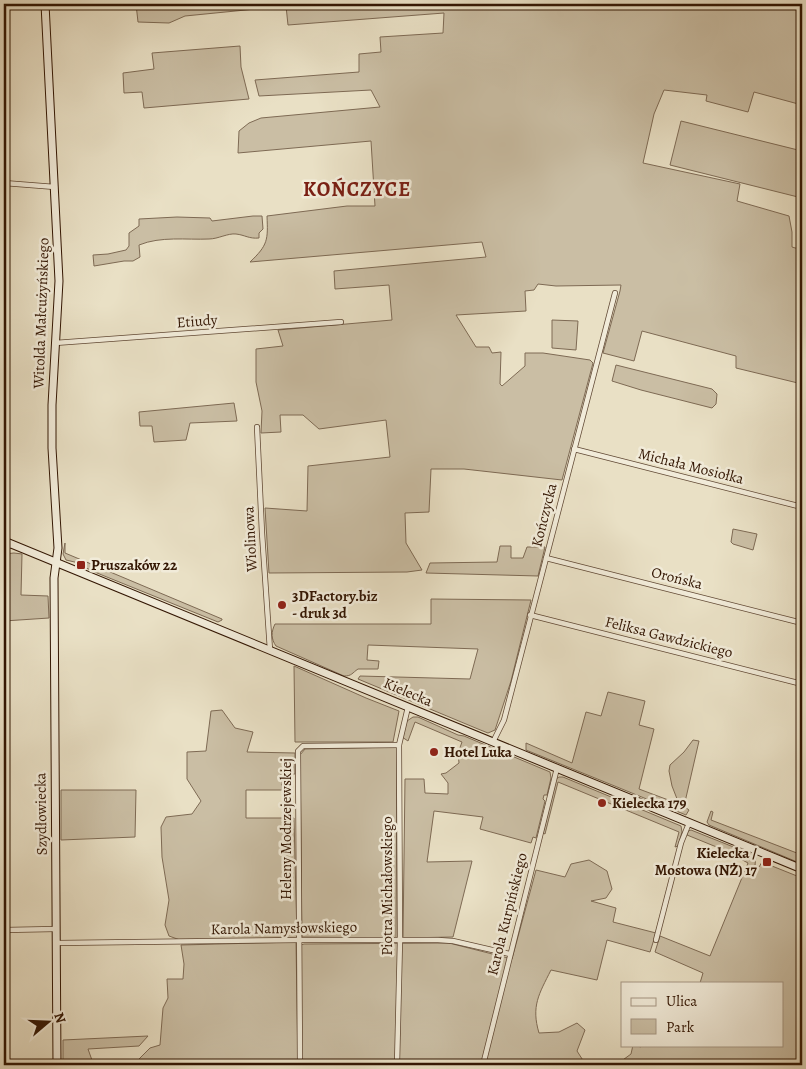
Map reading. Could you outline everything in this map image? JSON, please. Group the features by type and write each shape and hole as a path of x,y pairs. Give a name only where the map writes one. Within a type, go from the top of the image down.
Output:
{"street":[{"name":"Witolda Małcużyńskiego","path":"45,4 56,187 59,281 52,448 58,548 55,562"},
{"path":"4,183 56,187"},
{"name":"Kończycka","path":"493,742 504,720 615,293"},
{"name":"Etiudy","path":"55,343 340,322"},
{"name":"Wiolinowa","path":"257,426 270,650"},
{"name":"Michała Mosiołka","path":"574,449 802,507"},
{"name":"Kielecka","path":"4,541 802,870"},
{"path":"4,548 12,544"},
{"name":"Orońska","path":"546,558 802,623"},
{"name":"Szydłowiecka","path":"55,562 57,1065"},
{"name":"Feliksa Gawdzickiego","path":"530,615 802,684"},
{"name":"Piotra Michałowskiego","path":"397,1065 400,940 399,745 408,707"},
{"name":"Heleny Modrzejewskiej","path":"300,1065 298,751 303,746 399,745"},
{"name":"Karola Kurpińskiego","path":"483,1065 557,768"},
{"path":"656,940 681,843 689,823"},
{"path":"4,930 56,929"},
{"name":"Karola Namysłowskiego","path":"56,943 299,940 453,941 510,954"}],"green space":[{"path":"136,4 802,4 802,105 754,92 748,112 706,101 707,95 664,90 654,114 643,163 740,184 737,201 789,216 792,247 802,250 802,384 736,368 736,356 642,331 634,361 603,353 621,285 556,286 538,284 534,290 525,291 526,311 456,315 476,347 489,347 492,353 501,352 500,384 502,386 525,366 525,353 543,353 590,360 593,363 562,480 464,469 431,469 429,512 405,513 406,543 422,570 407,572 269,573 265,508 307,511 308,466 390,457 386,420 319,429 303,415 280,415 281,432 261,433 262,411 256,382 256,349 283,346 278,330 392,320 389,285 335,289 334,271 486,257 482,242 250,262 266,242 267,216 347,206 375,206 371,141 238,153 239,131 249,123 261,118 380,107 371,90 259,96 255,80 359,72 359,54 381,52 380,37 443,33 444,13 288,25 286,6 185,16 169,23 138,22"},
{"path":"240,46 241,67 249,99 144,108 142,92 124,93 123,73 154,69 152,53"},
{"path":"681,121 802,151 802,198 670,165"},
{"path":"262,216 263,229 259,233 259,238 233,234 212,239 156,240 139,245 140,257 133,261 94,266 93,255 126,250 129,246 129,233 139,226 139,219 177,217 210,218 212,221"},
{"path":"552,320 578,321 576,350 552,348"},
{"path":"616,365 712,389 717,394 716,404 712,408 612,381"},
{"path":"234,403 237,421 190,423 186,440 154,442 152,426 140,426 139,412"},
{"path":"733,529 757,534 753,550 731,542"},
{"path":"65,543 65,553 222,620 218,622 97,573 82,566 83,564 66,560 63,554"},
{"path":"500,546 511,546 511,558 523,558 527,547 545,547 538,576 426,573 430,563 497,562"},
{"path":"4,554 22,554 21,595 48,596 49,618 4,621"},
{"path":"431,599 531,600 511,681 495,730 488,733 358,679 360,676 470,679 478,649 368,645 367,660 379,661 378,669 358,669 350,675 344,676 276,646 272,638 275,624 431,624"},
{"path":"294,666 399,711 393,742 295,742"},
{"path":"608,692 645,701 639,725 654,729 639,789 679,804 672,786 669,771 670,765 684,752 693,740 699,741 685,802 682,805 689,810 686,815 526,750 526,743 572,763 586,712 601,716"},
{"path":"222,710 235,728 253,732 247,752 295,753 295,774 281,774 282,790 246,790 246,818 294,818 297,938 180,940 169,936 165,925 169,900 162,857 161,827 166,817 192,814 201,801 187,779 187,752 206,751 211,711"},
{"path":"413,717 418,717 550,772 551,778 547,795 544,795 543,799 545,801 536,838 533,837 531,843 480,829 483,817 434,811 427,862 472,861 453,937 403,938 405,779 424,779 425,793 448,794 448,783 441,774 446,773 459,763 458,753 462,742 415,722 408,741 402,737 407,721"},
{"path":"397,747 396,938 302,937 300,755 305,749"},
{"path":"559,777 681,826 682,832 678,846 675,847 679,832 558,782 545,834 543,833 556,779"},
{"path":"61,790 136,790 135,837 61,840"},
{"path":"711,811 713,812 711,820 802,855 802,864 709,825 707,822"},
{"path":"691,830 756,856 755,865 759,867 762,862 802,878 802,1065 616,1065 631,1054 633,1046 784,1046 784,982 700,982 703,973 655,952 660,936 710,956 748,863 724,850 687,835 688,831"},
{"path":"589,860 607,871 612,889 606,898 591,901 616,908 613,922 656,933 650,952 607,940 597,980 551,970 540,993 536,1008 539,1033 559,1032 577,1023 585,1030 577,1051 586,1065 301,1065 301,945 449,943 512,959 536,870 565,877 571,864"},
{"path":"296,942 298,1065 123,1065 137,1061 150,1048 160,1045 163,1008 168,998 167,979 183,979 184,964 181,945"},
{"path":"148,1036 139,1046 88,1049 93,1063 100,1065 63,1065 63,1040"}],"place":[{"name":"Pruszaków 22","path":"81,565"},
{"name":"3DFactory.biz - druk 3d","path":"282,605"},
{"name":"Hotel Luka","path":"434,752"},
{"name":"Kielecka 179","path":"602,803"},
{"name":"Kielecka / Mostowa (NŻ) 17","path":"767,862"}],"district":[{"name":"KOŃCZYCE","path":"357,189"}]}
